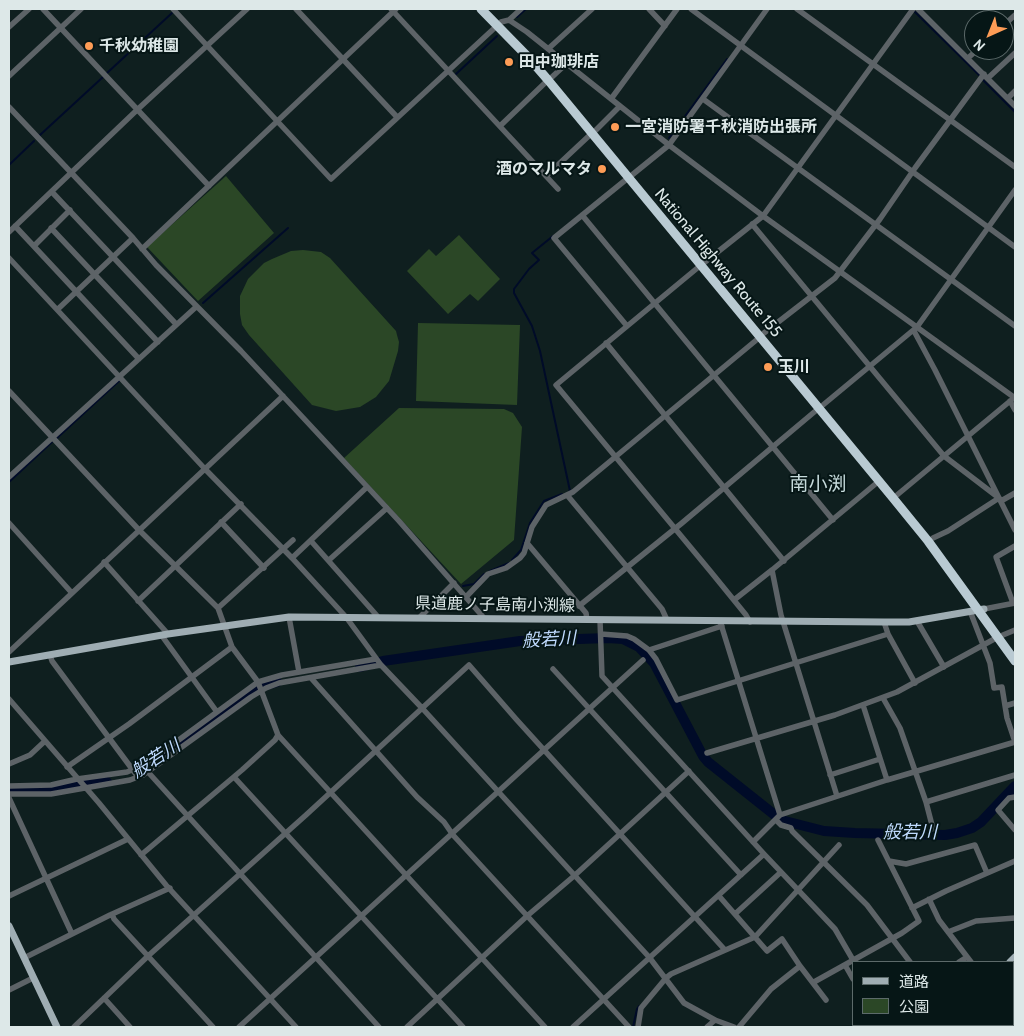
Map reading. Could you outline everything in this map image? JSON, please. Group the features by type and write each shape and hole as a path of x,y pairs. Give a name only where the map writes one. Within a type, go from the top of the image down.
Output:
{"highway":[{"name":"National Highway Route 155","path":"481,9 503,23"},
{"name":"National Highway Route 155","path":"488,9 503,23 550,78 762,335 928,541 977,610 1015,652"},
{"name":"National Highway Route 155","path":"821,407 933,538 977,610"},
{"name":"National Highway Route 155","path":"1001,636 1015,661"}],"main road":[{"name":"県道鹿ノ子島南小渕線","path":"9,662 225,625 289,617 667,620 721,624 750,622 917,621 977,610"},
{"path":"9,926 56,1027"}],"street":[{"path":"9,27 29,9"},
{"path":"44,9 209,186"},
{"path":"9,76 81,9"},
{"path":"173,9 331,180 397,116 521,9"},
{"path":"9,232 138,109 247,9"},
{"path":"296,9 397,116"},
{"path":"548,49 592,9"},
{"path":"649,9 665,26"},
{"path":"612,99 677,9"},
{"path":"690,9 836,114 1015,247"},
{"path":"627,326 554,238 669,145 766,9"},
{"path":"797,9 1015,167"},
{"path":"750,622 734,600 556,385 654,303 763,216 914,9"},
{"path":"918,9 964,54"},
{"path":"142,249 394,10 558,189"},
{"path":"503,23 548,49 669,145 763,216 840,271 916,329 1014,398"},
{"path":"466,597 488,574 506,568 520,558 532,527 546,505 567,496 811,295 835,278 876,225 950,120 986,76 1015,53"},
{"path":"970,60 1015,106"},
{"path":"500,126 566,64"},
{"path":"1008,98 1015,91"},
{"path":"703,99 1015,326"},
{"path":"546,176 620,106"},
{"path":"9,107 196,307 283,396 387,508 484,618"},
{"path":"579,606 916,329 1015,190"},
{"path":"52,192 176,324"},
{"path":"34,246 70,210"},
{"path":"582,216 833,520"},
{"path":"752,224 944,456 1000,499"},
{"path":"15,226 139,359"},
{"path":"51,228 158,342"},
{"path":"58,309 133,238"},
{"path":"9,258 205,469 241,504 346,617 379,662 649,957 684,1003 715,1020 734,1027"},
{"path":"9,477 196,307"},
{"path":"916,329 1015,530"},
{"path":"606,343 784,561"},
{"path":"9,391 139,530 218,608 232,647 258,682 278,735 545,1027"},
{"path":"9,652 283,396"},
{"path":"1014,398 1015,410"},
{"path":"897,495 1014,398"},
{"path":"734,600 784,561 879,481"},
{"path":"292,558 367,487"},
{"path":"933,538 1000,499 1015,493"},
{"path":"567,496 662,609 667,620"},
{"path":"138,601 241,504"},
{"path":"329,560 387,508"},
{"path":"221,522 264,568"},
{"path":"9,523 72,592"},
{"path":"9,535 14,529"},
{"path":"218,608 293,540"},
{"path":"311,541 379,618"},
{"path":"527,543 586,613 587,620"},
{"path":"753,842 778,817 887,780 1015,742 1007,718 1002,687 994,688 990,663 976,624 977,610 1014,603 996,557 1015,546"},
{"path":"104,562 165,635 216,712"},
{"path":"772,570 784,622 837,796"},
{"path":"419,618 454,583"},
{"path":"289,617 299,672"},
{"path":"600,620 602,676 835,929 853,960"},
{"path":"917,621 944,667"},
{"path":"884,622 888,634 915,683"},
{"path":"649,650 721,624 781,824 791,828 792,832 867,905 909,961"},
{"path":"707,752 814,721 883,698 915,683 982,645 1015,630"},
{"path":"601,637 627,636 649,650 656,659 677,700 888,634"},
{"path":"67,766 192,678 232,647"},
{"path":"50,655 52,661 138,777"},
{"path":"238,1027 362,917 643,660"},
{"path":"9,786 51,785 77,779 117,775 153,758 258,682 299,672 379,662"},
{"path":"9,794 52,794 122,783 148,772 250,697 261,691 278,684 379,662"},
{"path":"74,1027 148,956 332,792 469,665 725,950"},
{"path":"553,669 741,875"},
{"path":"311,678 417,797 444,822 629,1027"},
{"path":"883,698 900,728 934,829"},
{"path":"9,699 141,855 296,1027"},
{"path":"1005,706 1015,703"},
{"path":"862,705 887,780"},
{"path":"141,855 234,777 275,740 278,735"},
{"path":"9,764 30,755 45,741"},
{"path":"830,775 880,759"},
{"path":"407,1027 527,916 574,876 689,771"},
{"path":"148,772 380,1027"},
{"path":"926,802 1015,775"},
{"path":"234,777 463,1027"},
{"path":"1015,797 1009,798 998,810 1015,830"},
{"path":"9,798 72,934"},
{"path":"9,896 128,839"},
{"path":"814,982 893,938 919,921 878,840"},
{"path":"638,1027 641,1008 666,978 671,974 755,937 838,845"},
{"path":"889,861 906,864 975,845 987,873"},
{"path":"573,1027 764,854"},
{"path":"912,908 1015,861"},
{"path":"735,914 781,872"},
{"path":"24,958 112,914 170,888"},
{"path":"719,896 767,951 782,939 826,1000"},
{"path":"929,899 939,920 969,960"},
{"path":"112,914 114,919 213,1027"},
{"path":"948,932 976,921 1015,918"},
{"path":"844,965 852,977"},
{"path":"739,1027 771,988 800,966"},
{"path":"9,990 33,978"},
{"path":"104,998 130,1027"},
{"path":"707,1027 715,1020"}],"green space":[{"path":"226,176 274,233 198,301 147,247"},
{"path":"459,235 500,279 478,301 470,294 448,314 407,271 429,249 436,256"},
{"path":"291,251 321,252 330,258 396,331 399,342 398,351 389,381 376,397 360,407 336,411 312,405 242,325 240,296 248,279 264,263"},
{"path":"418,323 520,325 517,405 416,401"},
{"path":"399,408 504,409 513,413 522,427 514,540 461,584 344,458"}],"waterway":[{"path":"517,17 526,9"},
{"path":"914,11 979,75"},
{"path":"107,73 172,13"},
{"path":"456,74 497,36"},
{"path":"669,138 727,59"},
{"path":"40,135 103,77"},
{"path":"983,80 1015,112"},
{"path":"9,165 34,141"},
{"path":"203,303 288,228"},
{"path":"553,236 532,253 539,260 529,269 514,289 514,293 532,326 540,351 569,492"},
{"path":"57,438 119,381"},
{"path":"9,482 52,442"},
{"path":"512,560 521,550 530,523 544,501 562,494"},
{"path":"490,571 509,563"},
{"path":"463,586 474,584 484,574"},
{"name":"般若川","path":"360,667 383,661 520,641 623,639 639,647 654,663 703,756 708,762 781,820 824,831 945,835 957,833 972,828 981,822 1015,786"},
{"name":"般若川","path":"144,771 249,694 260,687 277,682"},
{"name":"般若川","path":"9,789 55,789 72,785 107,782"},
{"path":"633,1027 639,1006"}],"place":[{"name":"千秋幼稚園","path":"89,46"},
{"name":"田中珈琲店","path":"509,62"},
{"name":"一宮消防署千秋消防出張所","path":"615,127"},
{"name":"酒のマルマタ","path":"602,169"},
{"name":"玉川","path":"768,367"}],"district":[{"name":"南小渕","path":"818,484"}]}
